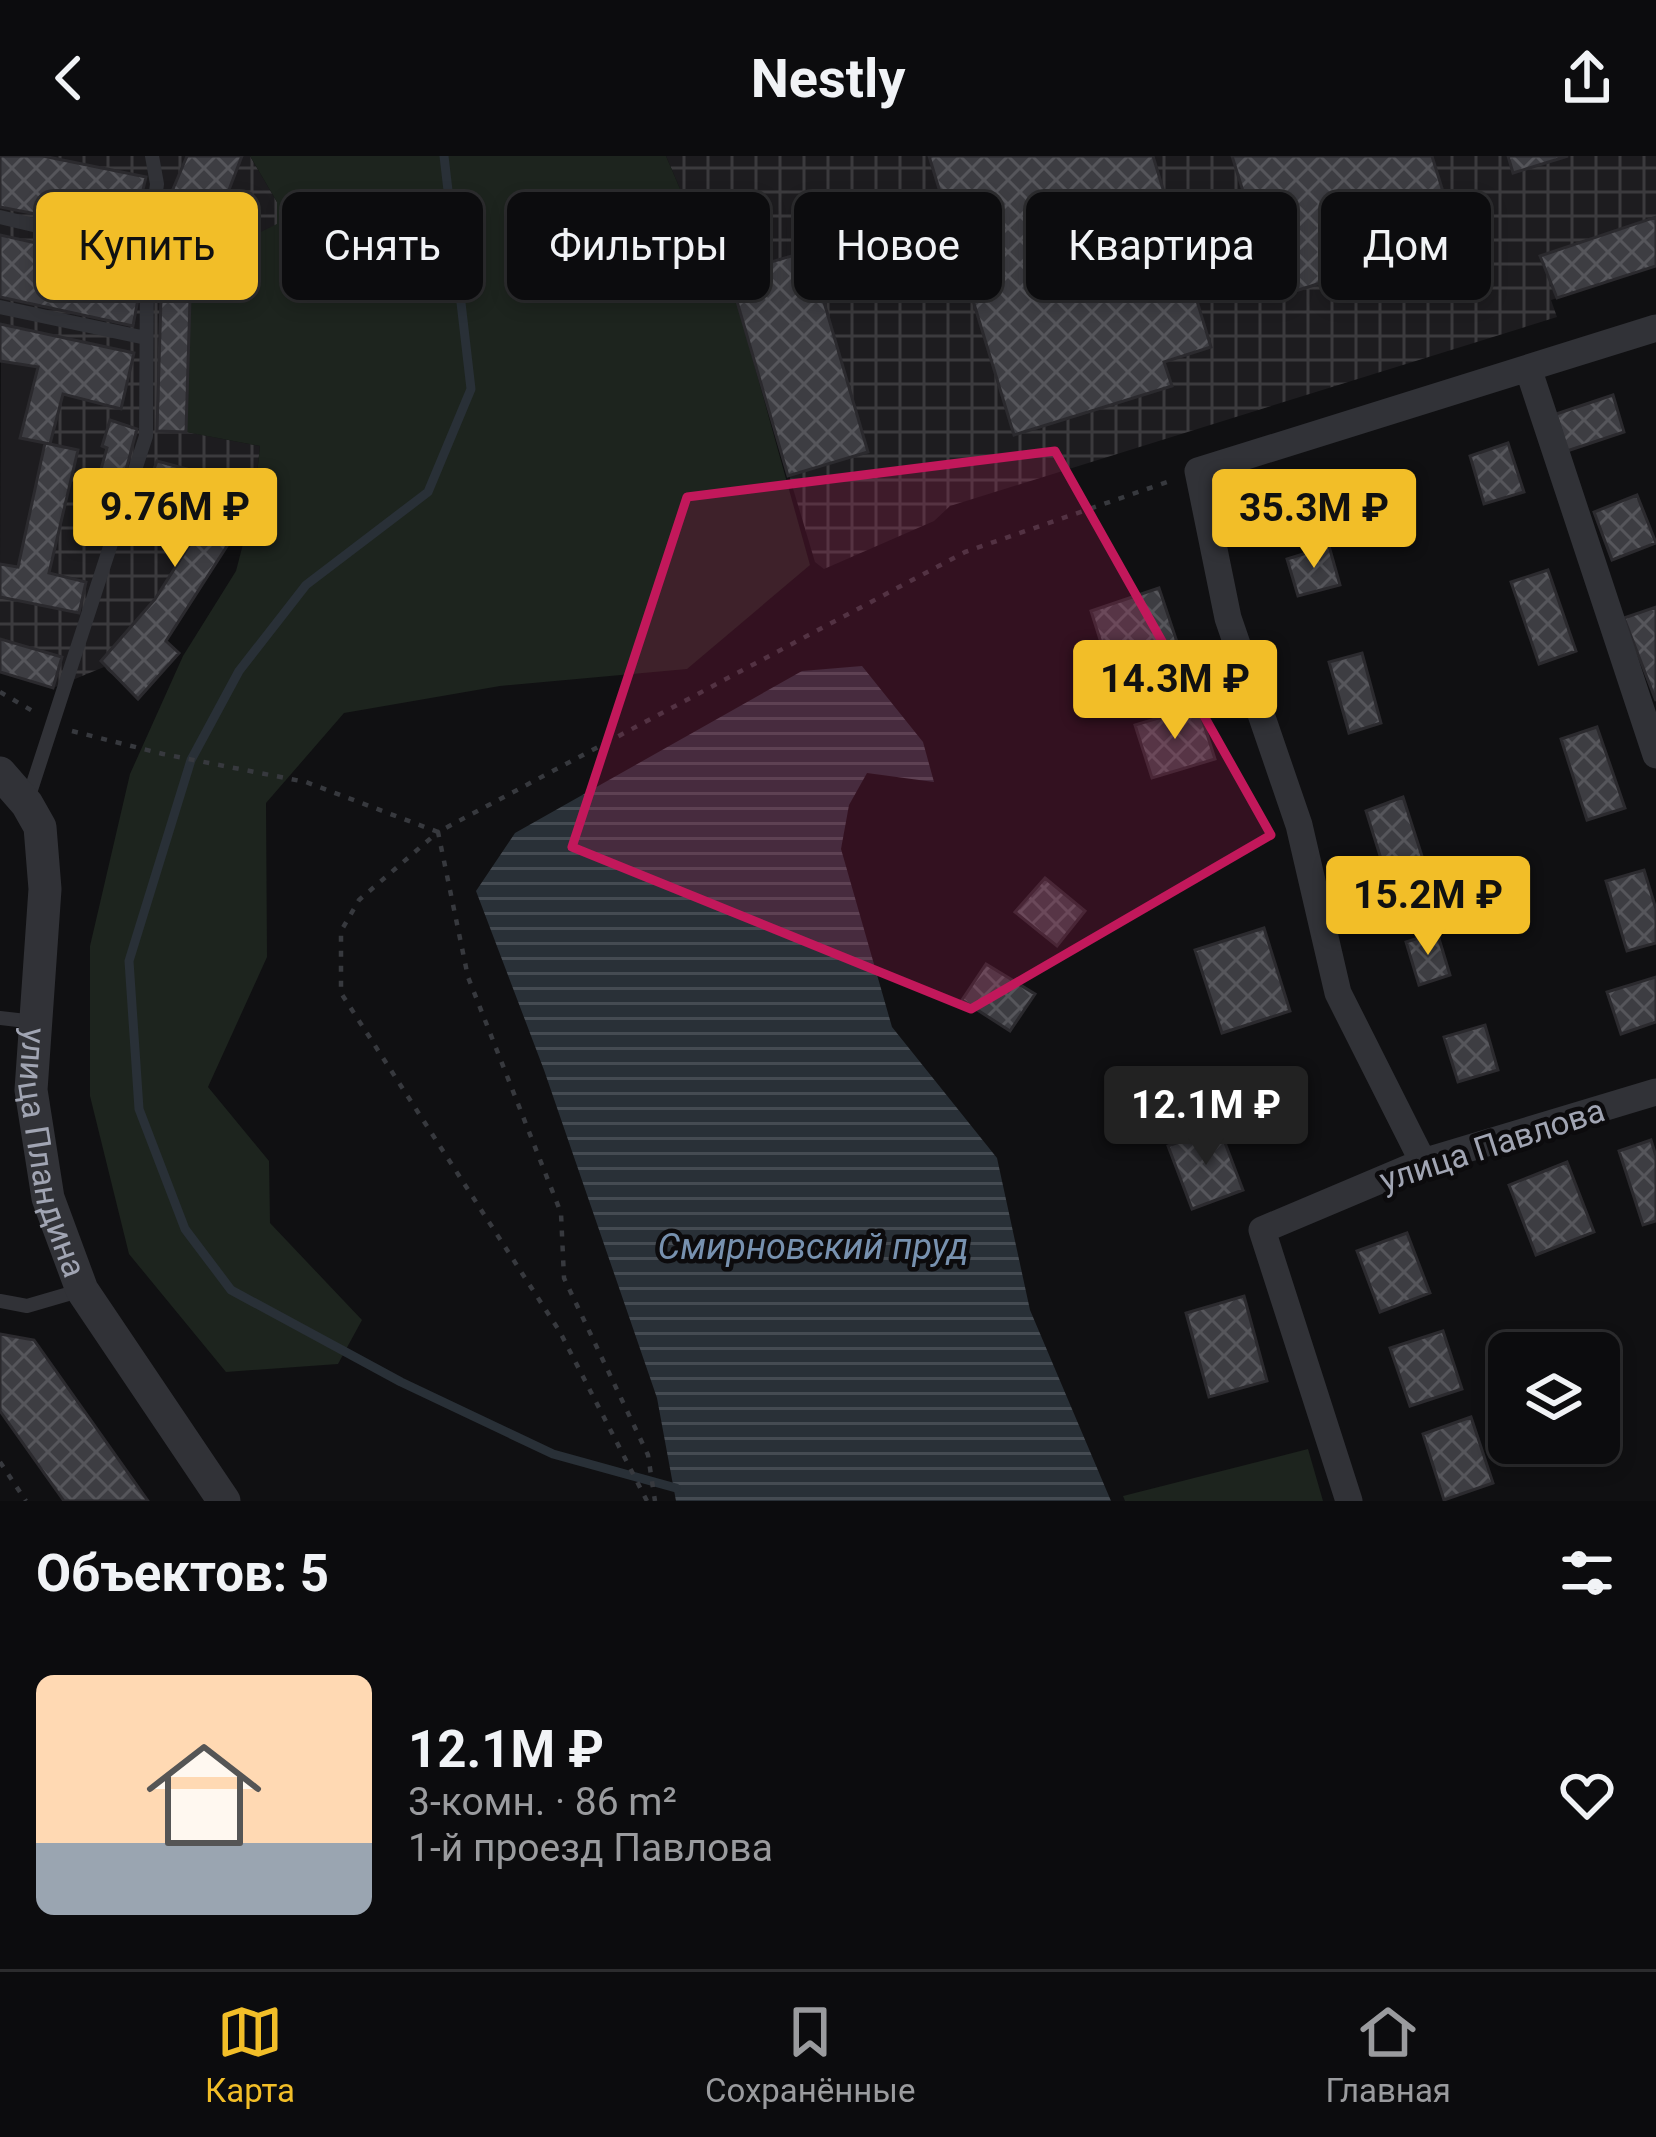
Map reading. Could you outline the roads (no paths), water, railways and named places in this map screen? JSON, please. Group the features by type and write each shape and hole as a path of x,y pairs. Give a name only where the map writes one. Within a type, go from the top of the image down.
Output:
{"street":[{"path":"1424,1162 1338,993 1299,825 1228,618 1198,471 1656,328"},
{"path":"1528,368 1656,755"},
{"name":"улица Пландина","path":"0,773 27,803 40,827 45,889 31,1090 48,1198 82,1290 224,1501"},
{"name":"улица Павлова","path":"1349,1501 1262,1230 1424,1162 1656,1092"}],"lane":[{"path":"150,157 156,192"},
{"path":"0,218 36,226"},
{"path":"27,803 146,436 147,300"},
{"path":"0,307 146,338"},
{"path":"0,1018 35,1022"},
{"path":"0,1301 27,1306 82,1290"}],"water":[{"name":"Смирновский пруд","path":"862,666 923,742 934,782 867,773 849,805 841,849 892,1027 997,1158 1030,1310 1111,1501 676,1501 657,1398 544,1070 476,891 515,833 802,671"}],"waterway":[{"path":"444,156 471,389 428,492 306,585 239,671 191,760 129,961 139,1109 185,1229 231,1290 401,1382 553,1454 676,1488"}]}
